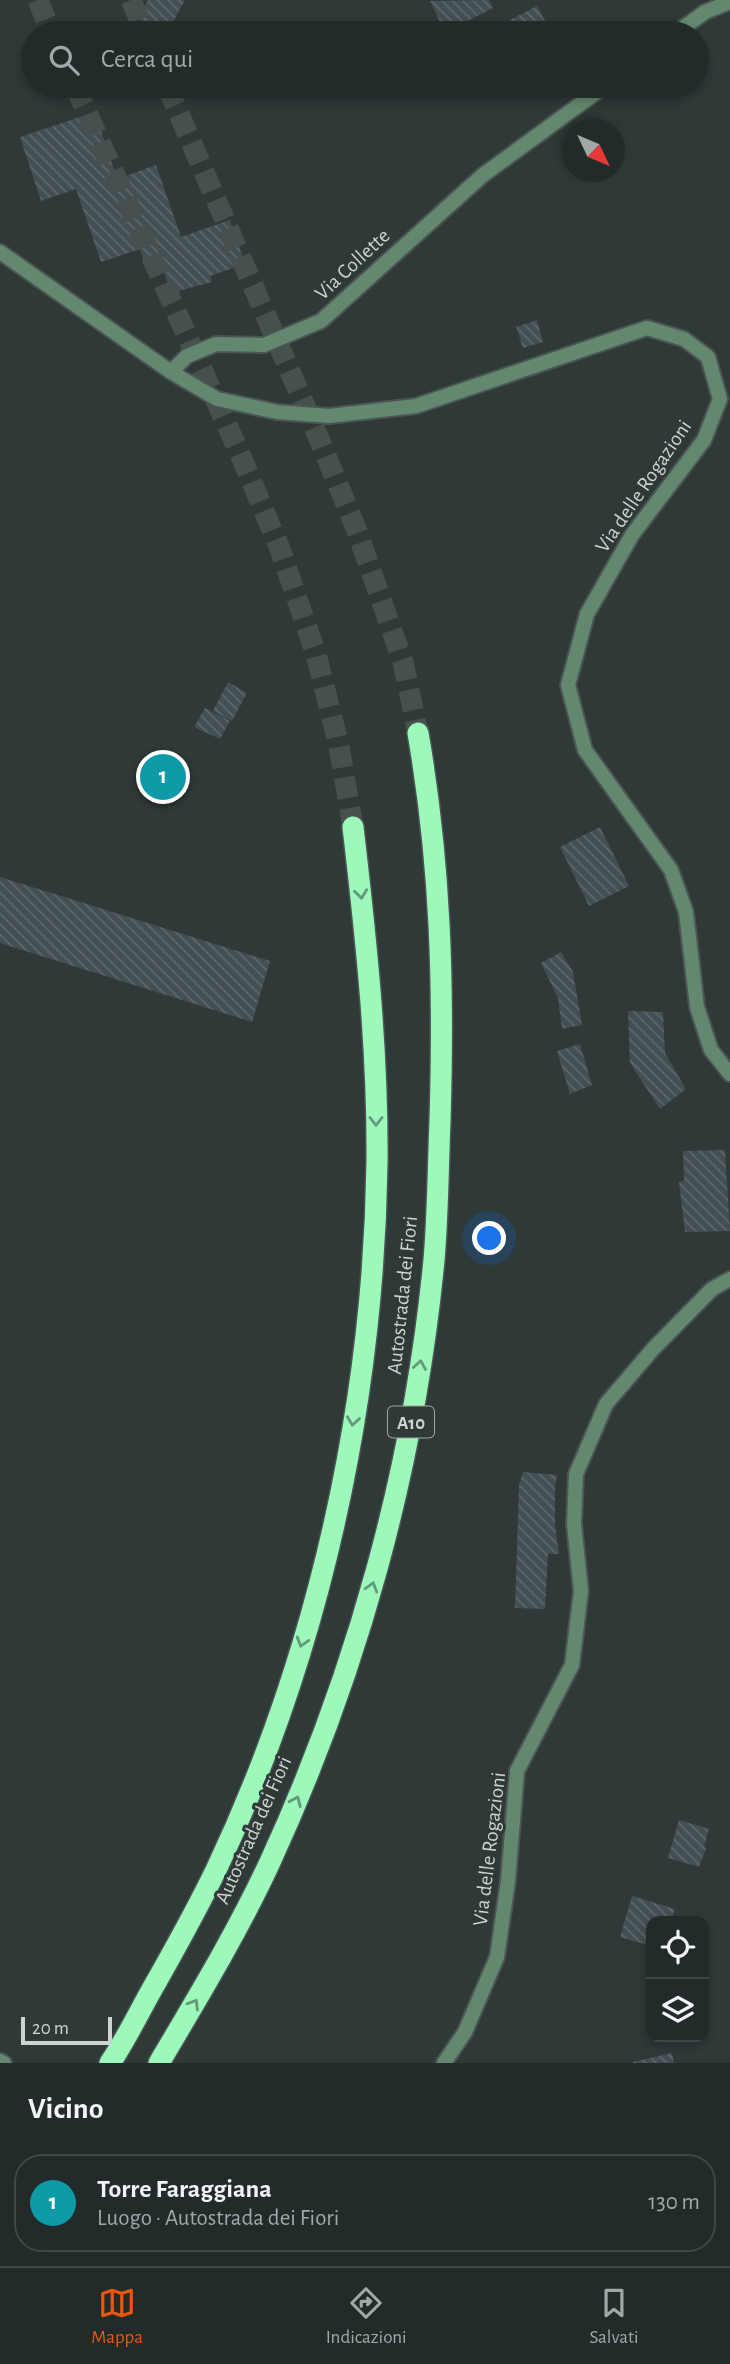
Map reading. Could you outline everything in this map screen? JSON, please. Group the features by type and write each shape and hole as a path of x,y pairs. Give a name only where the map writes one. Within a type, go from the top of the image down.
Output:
{"highway":[{"name":"Autostrada dei Fiori","path":"159,2063 208,1981 269,1863 302,1787 330,1716 376,1573 410,1429 434,1258 443,1020 437,874 418,733"},
{"name":"Autostrada dei Fiori","path":"112,2061 216,1870 265,1753 302,1644 334,1525 352,1434 372,1269 377,1164 372,995 353,827"}],"street":[{"path":"693,21 705,12 730,2"},
{"name":"Via Collette","path":"171,372 187,356 216,344 264,345 321,321 483,175 589,98"},
{"path":"0,252 171,372"},
{"name":"Via delle Rogazioni","path":"171,372 216,399 277,412 330,415 416,406 647,328 684,339 708,357 720,399 704,440 632,535 587,614 568,685 585,750 671,870 686,912 697,1007 711,1050 730,1074"},
{"name":"Via delle Rogazioni","path":"444,2063 465,2032 497,1957 508,1881 517,1771 572,1665 582,1591 574,1524 576,1474 606,1404 687,1314 712,1289 730,1279"}],"building":[{"path":"148,0 185,0 174,21 137,19"},
{"path":"489,0 493,8 467,21 440,21 430,1"},
{"path":"537,6 545,21 508,21"},
{"path":"95,112 117,179 156,165 181,237 230,220 245,264 210,276 212,282 171,293 159,257 144,261 140,249 101,262 76,189 41,201 20,137"},
{"path":"537,320 543,342 523,348 516,327"},
{"path":"228,682 247,693 232,721 213,711"},
{"path":"205,708 230,721 220,739 194,727"},
{"path":"154,757 184,773 171,797 142,782"},
{"path":"600,827 629,886 589,906 560,847"},
{"path":"0,877 270,961 252,1022 0,943"},
{"path":"561,952 573,972 582,1025 562,1029 558,998 541,963"},
{"path":"628,1011 663,1012 665,1053 686,1089 660,1109 630,1063"},
{"path":"580,1044 592,1085 570,1094 557,1051"},
{"path":"725,1150 730,1231 685,1232 679,1182 684,1181 683,1151"},
{"path":"523,1472 557,1475 555,1526 559,1554 548,1554 545,1609 515,1608 519,1485"},
{"path":"679,1820 709,1829 699,1867 668,1858"},
{"path":"632,1896 675,1909 673,1916 646,1916 646,1945 620,1937"},
{"path":"672,2053 674,2063 633,2063 633,2062"}],"tunnel":[{"path":"38,0 46,21"},
{"path":"131,0 140,21"},
{"path":"80,98 280,549 316,654 339,746 353,827"},
{"path":"172,98 357,531 403,662 418,733"}],"place":[{"name":"Torre Faraggiana","path":"163,777"}]}
